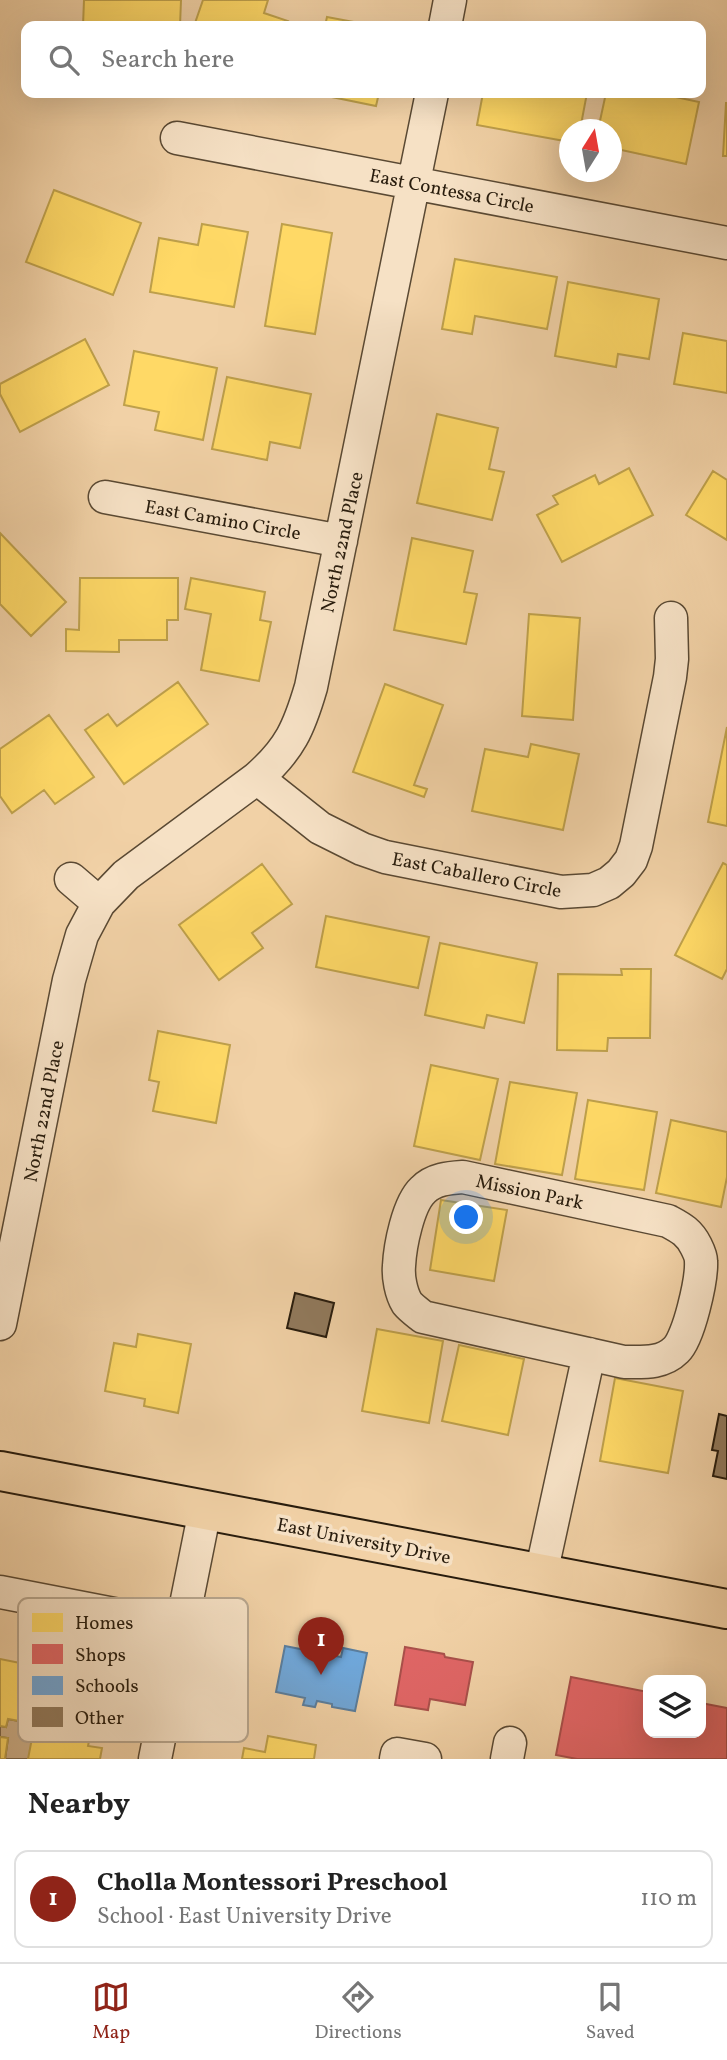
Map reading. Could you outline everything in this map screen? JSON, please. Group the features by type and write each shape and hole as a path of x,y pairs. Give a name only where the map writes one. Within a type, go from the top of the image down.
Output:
{"main road":[{"name":"East University Drive","path":"0,1471 727,1609"}],"street":[{"path":"445,21 450,0"},
{"name":"North 22nd Place","path":"0,1324 69,980 82,935 99,902 126,875 257,778 277,760 291,741 303,714 311,687 431,98"},
{"name":"East Contessa Circle","path":"177,138 727,243"},
{"name":"East Camino Circle","path":"105,497 341,541"},
{"name":"East Caballero Circle","path":"257,778 320,828 340,840 385,858 561,892 593,890 609,883 621,873 631,860 636,846 670,677 671,618"},
{"path":"71,879 99,902"},
{"name":"Mission Park","path":"463,1177 668,1221 687,1231 697,1247 701,1261 698,1294 689,1326 677,1350 656,1362 624,1362 589,1354 423,1317 408,1304 401,1288 398,1268 405,1232 414,1205 423,1189 442,1179 463,1177"},
{"path":"541,1574 589,1354"},
{"path":"187,1598 205,1510"},
{"path":"0,1592 31,1598"},
{"path":"397,1759 397,1754 425,1759"}],"shaded area":[{"path":"8,1719 18,1721 18,1742 32,1742 30,1759 5,1759 8,1738 0,1737 0,1726 6,1727"}],"building: Homes":[{"path":"84,0 181,0 180,21 83,21"},
{"path":"203,0 268,0 264,13 288,21 196,21"},
{"path":"327,17 348,21 326,21"},
{"path":"337,98 378,98 376,106"},
{"path":"482,98 586,98 582,119 559,119 559,140 477,125"},
{"path":"605,98 680,98 699,102 686,164 622,150 622,119 600,119"},
{"path":"726,103 727,156 723,156"},
{"path":"54,190 141,223 113,295 26,262"},
{"path":"202,224 248,232 234,307 150,292 159,238 198,245"},
{"path":"282,224 332,233 315,334 265,326"},
{"path":"455,259 557,277 547,329 475,316 472,334 442,329"},
{"path":"568,282 659,299 649,359 618,354 616,367 555,356"},
{"path":"683,333 727,341 727,393 674,384"},
{"path":"85,339 109,385 20,432 0,394 0,384"},
{"path":"134,351 217,368 203,440 155,430 159,412 124,405"},
{"path":"227,377 311,394 300,448 270,442 267,460 212,449"},
{"path":"437,414 498,428 489,469 504,472 492,520 417,503"},
{"path":"629,468 653,515 562,562 537,515 558,504 553,496 595,475 599,484"},
{"path":"713,471 727,480 727,540 686,515"},
{"path":"0,533 66,602 31,636 0,604"},
{"path":"412,538 473,551 464,592 477,594 466,644 394,630"},
{"path":"80,578 178,578 178,620 167,620 167,640 119,640 119,652 66,651 66,629 79,630"},
{"path":"191,578 265,592 260,620 271,622 259,681 201,670 211,614 185,609"},
{"path":"529,614 580,618 573,720 522,716"},
{"path":"178,682 208,724 124,784 85,730 108,714 117,726"},
{"path":"385,684 443,705 414,785 427,789 424,797 353,772"},
{"path":"49,715 94,777 55,804 44,790 12,813 0,796 0,749"},
{"path":"727,727 727,826 708,822"},
{"path":"531,744 579,754 563,830 472,811 485,749 528,757"},
{"path":"723,863 727,865 727,969 722,979 675,955"},
{"path":"262,864 292,904 252,933 263,948 219,980 179,925"},
{"path":"326,916 429,937 418,988 316,967"},
{"path":"440,943 537,963 524,1023 487,1015 484,1028 425,1015"},
{"path":"621,969 651,969 650,1038 608,1038 607,1051 557,1050 558,974 622,975"},
{"path":"158,1031 230,1045 216,1123 153,1111 159,1082 149,1080"},
{"path":"431,1065 498,1079 480,1160 414,1146"},
{"path":"510,1082 577,1093 562,1175 495,1164"},
{"path":"588,1100 657,1112 644,1190 575,1179"},
{"path":"671,1120 727,1132 727,1177 721,1207 656,1193"},
{"path":"441,1200 507,1210 494,1281 430,1270"},
{"path":"377,1329 443,1341 429,1423 362,1411"},
{"path":"138,1334 191,1344 178,1413 144,1406 145,1399 105,1391 114,1343 136,1347"},
{"path":"459,1345 524,1359 508,1435 442,1421"},
{"path":"615,1378 683,1391 668,1473 600,1461"},
{"path":"0,1659 18,1663 18,1721 8,1719 6,1727 0,1726"},
{"path":"268,1736 316,1745 314,1759 242,1759 244,1748 265,1752"},
{"path":"0,1737 8,1738 5,1759 0,1759"},
{"path":"31,1742 89,1742 88,1746 102,1748 100,1759 28,1759"}],"building: Shops":[{"path":"405,1647 473,1662 465,1705 430,1699 428,1710 395,1705"},
{"path":"571,1677 643,1691 643,1738 706,1738 706,1704 727,1708 727,1759 577,1759 556,1755"}],"building: Schools":[{"path":"285,1646 341,1657 343,1648 367,1653 355,1711 317,1701 315,1707 303,1705 305,1698 276,1692"}],"building: Other":[{"path":"295,1293 334,1303 326,1337 287,1328"},
{"path":"719,1414 727,1416 727,1479 713,1476 718,1451 712,1450"}],"place":[{"name":"Cholla Montessori Preschool","path":"321,1675"}]}
